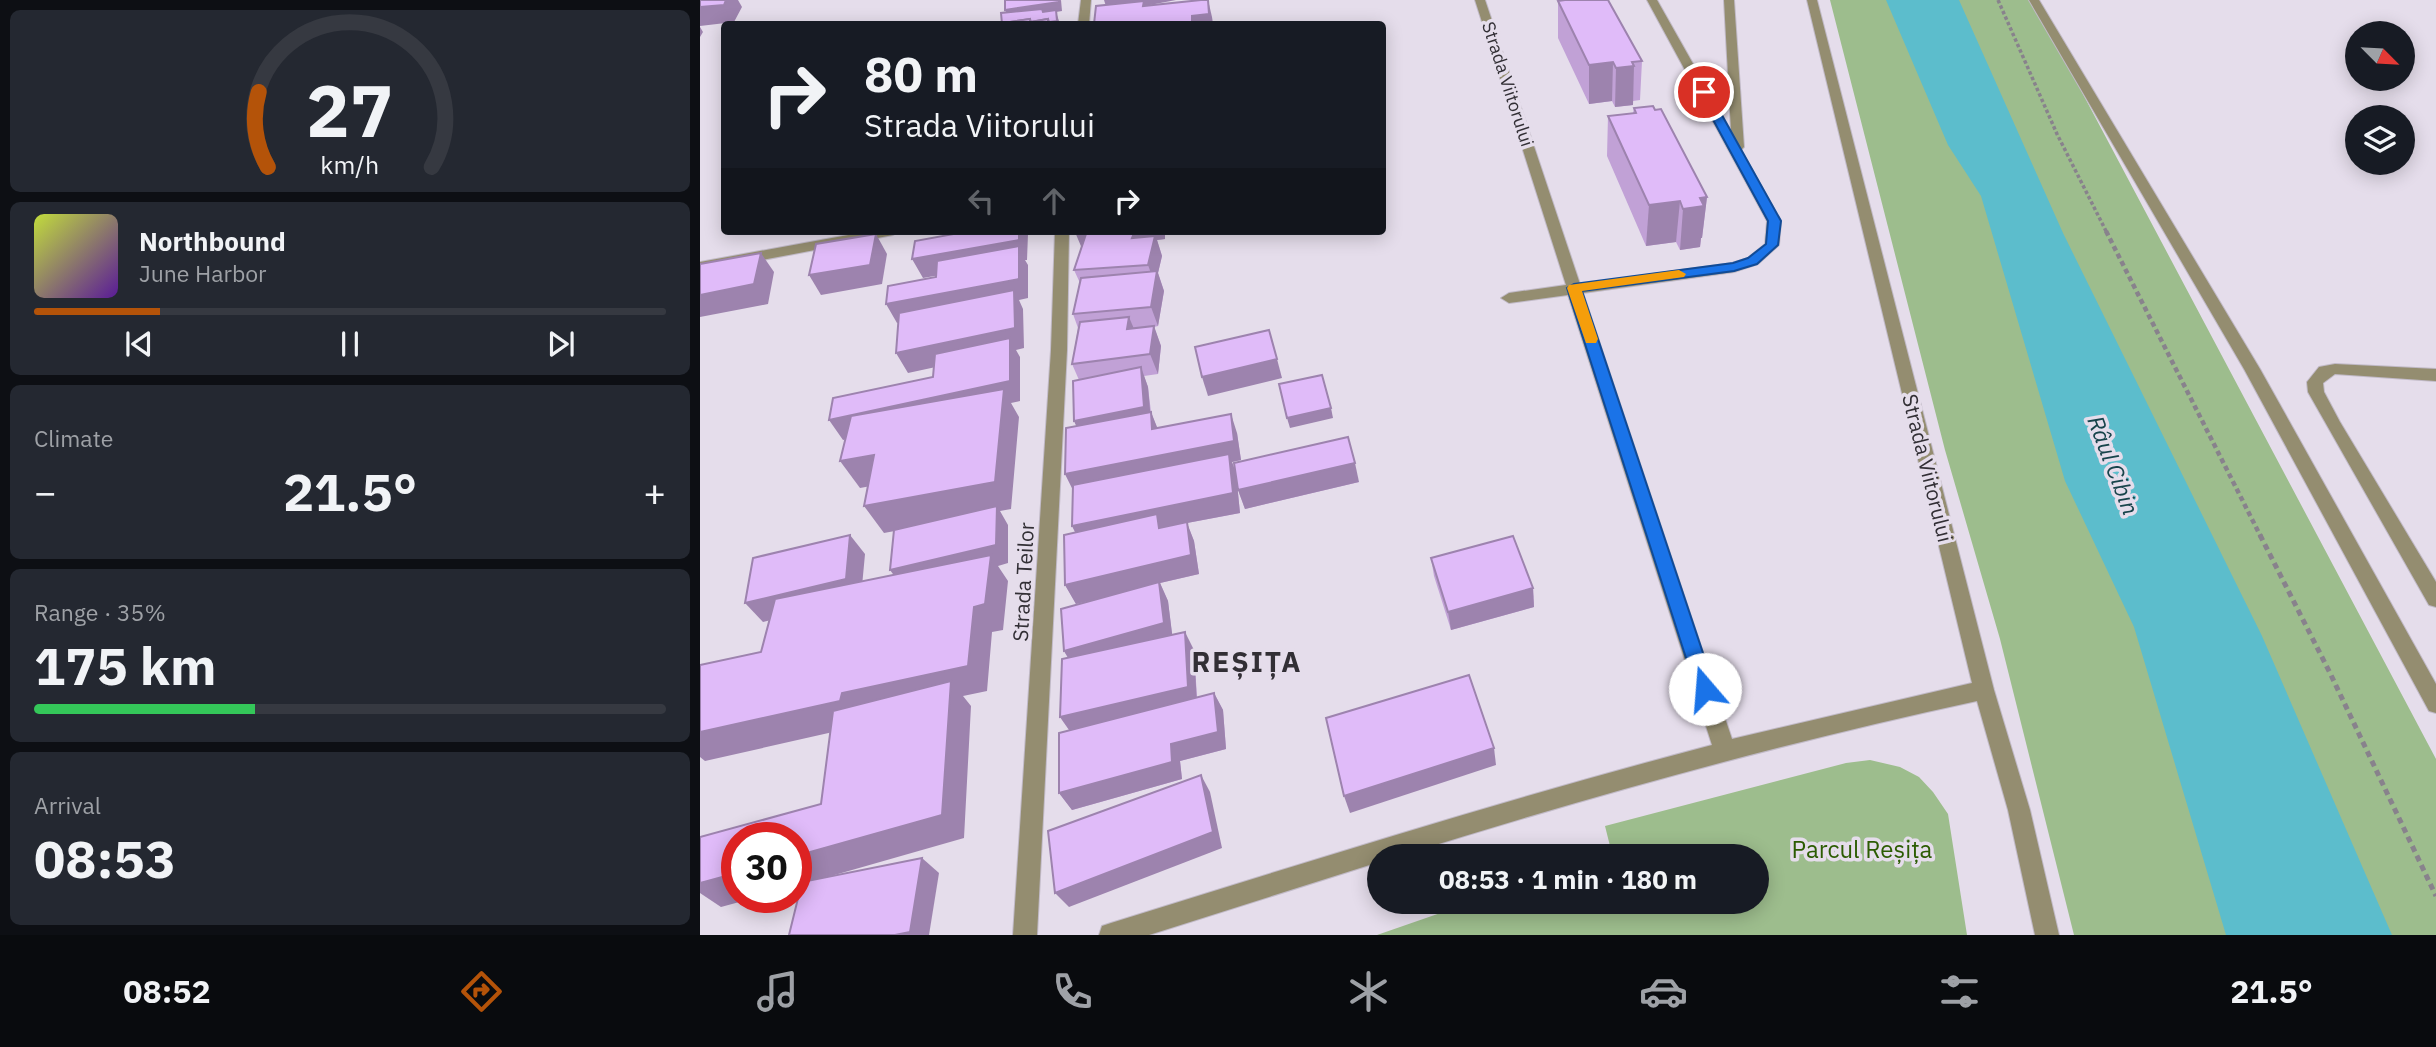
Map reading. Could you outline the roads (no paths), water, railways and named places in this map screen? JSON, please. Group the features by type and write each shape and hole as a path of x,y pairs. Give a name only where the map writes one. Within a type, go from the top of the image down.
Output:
{"street":[{"path":"1084,21 1086,0"},
{"name":"Strada Viitorului","path":"1480,0 1724,750"},
{"path":"1508,298 1734,267 1762,255 1772,245 1774,221 1652,0"},
{"path":"1729,0 1738,154"},
{"name":"Strada Viitorului","path":"1812,0 1984,690 2019,810 2047,935"},
{"path":"2034,0 2252,369 2436,704"},
{"path":"700,267 872,235"},
{"name":"Strada Teilor","path":"1026,935 1058,364 1062,235"},
{"path":"2436,375 2335,369 2325,370 2315,382 2316,392 2332,423 2436,600"},
{"path":"1111,935 1475,821 1724,750 1984,690"}],"water":[{"name":"Râul Cibin","path":"1886,0 1959,0 2063,233 2262,636 2392,935 2226,935 2134,627 2065,481 1981,196 1948,145"}],"district":[{"name":"REȘIȚA","path":"1247,661"}],"park label":[{"name":"Parcul Reșița","path":"1862,849"}]}
